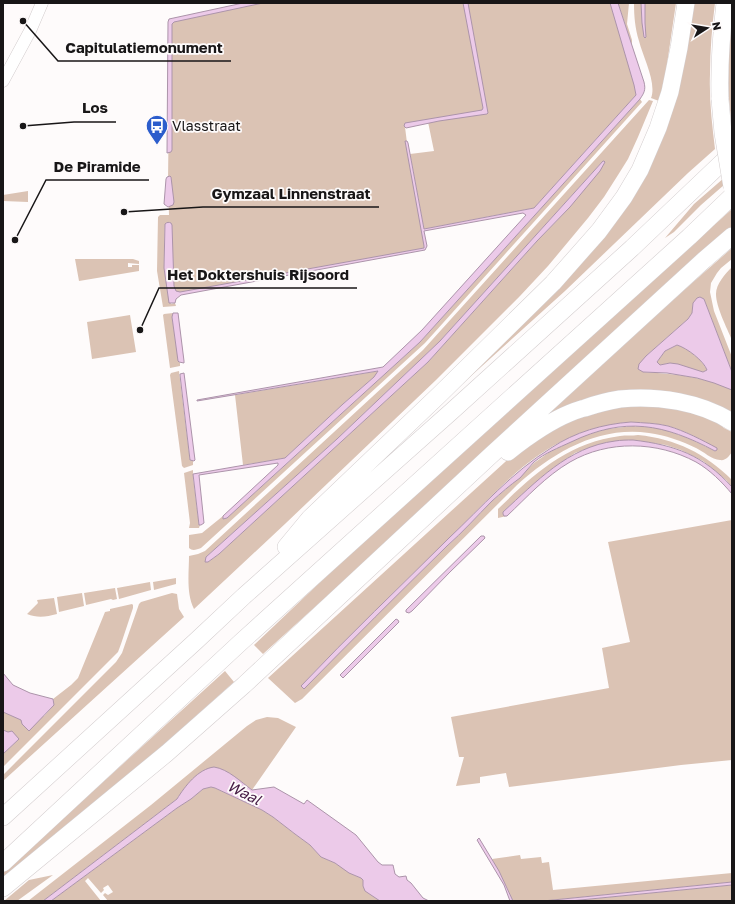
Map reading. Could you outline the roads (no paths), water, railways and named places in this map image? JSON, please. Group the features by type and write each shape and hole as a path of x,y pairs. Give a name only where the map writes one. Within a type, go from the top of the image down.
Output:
{"highway":[{"path":"244,596 310,518 553,283 599,231 624,197 640,170 658,128 670,92 680,48 686,3"},
{"path":"725,3 721,31 720,98 723,133 732,187"},
{"path":"3,817 244,596 632,248 732,153"},
{"path":"3,863 241,642 677,248 732,196"},
{"path":"3,888 167,753 244,685 692,271 732,236"},
{"path":"448,496 482,474 547,424 571,412 595,404 620,399 648,398 669,400 685,403 711,412 732,422"}],"street":[{"path":"3,81 30,31 42,3"}],"water":[{"path":"243,3 263,3 174,22 172,24 172,150 171,152 167,153 169,19"},
{"path":"463,3 468,3 488,113 406,128 404,126 405,123 482,110 483,108"},
{"path":"610,3 618,3 644,82 645,87 643,95 640,99 420,342 227,518 223,519 223,516 278,465 278,463 199,475 204,523 199,525 193,474 285,458 374,377 378,371 197,400 383,367 422,330 526,215 523,213 424,231 427,246 425,250 181,295 176,299 175,303 169,303 164,268 165,224 170,222 172,225 174,286 176,291 180,292 424,248 405,141 408,143 424,229 534,208 636,95"},
{"path":"641,3 645,3 645,38 642,23"},
{"path":"603,161 605,162 600,171 570,207 537,241 428,362 219,554 208,562 205,562 206,557 337,439 440,341"},
{"path":"170,176 174,202 173,205 168,207 164,204 166,179"},
{"path":"700,297 704,299 732,372 732,390 697,378 667,373 643,372 638,369 639,364 646,356 688,319 692,313 693,303","holes":["677,345 699,359 707,370 703,372 678,364 670,363 660,365 657,362 665,351"]},
{"path":"173,313 178,313 184,363 178,361 172,317"},
{"path":"184,373 194,461 190,460 180,375"},
{"path":"631,422 668,426 687,433 717,448 717,450 715,451 679,435 661,429 627,426 591,434 547,453 534,462 520,478 492,501 304,689 301,686 449,538 523,468 560,442 579,433 600,427"},
{"path":"633,440 662,445 687,453 699,459 721,476 732,487 732,494 706,469 696,462 681,455 649,447 616,447 600,450 570,462 545,480 507,516 504,516 503,512 528,489 568,458 582,450 598,445 617,441"},
{"path":"481,536 484,536 485,538 412,611 409,613 406,612 406,610"},
{"path":"396,619 399,622 343,678 340,675"},
{"path":"3,673 13,685 30,693 53,699 54,705 29,731 22,724 21,720 3,712"},
{"path":"3,730 8,732 12,731 19,739 3,754"},
{"name":"Waal","path":"214,767 229,773 252,790 274,787 304,804 307,800 356,835 378,862 382,865 393,865 395,874 399,877 406,876 407,880 423,898 429,901 380,901 365,891 363,880 361,878 321,857 310,845 273,817 262,810 211,787 203,789 51,901 43,901 177,799 192,779 197,775 208,768"},
{"path":"479,838 499,871 513,901 510,901 504,885 477,840"},
{"path":"732,882 732,885 570,901 543,901"}],"place":[{"name":"Capitulatiemonument","path":"23,21"},
{"name":"Los","path":"23,126"},
{"name":"Vlasstraat","path":"157,146"},
{"name":"Gymzaal Linnenstraat","path":"124,212"},
{"name":"De Piramide","path":"15,240"},
{"name":"Het Doktershuis Rijsoord","path":"140,330"}]}
